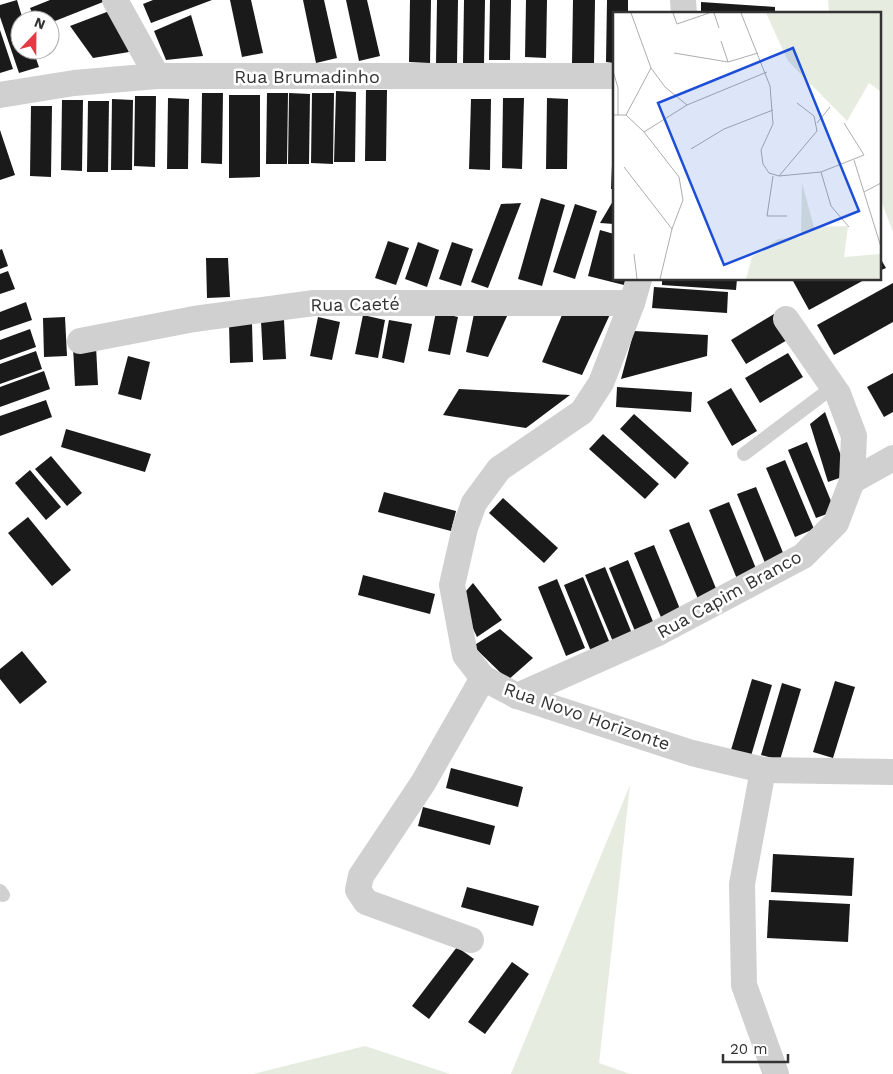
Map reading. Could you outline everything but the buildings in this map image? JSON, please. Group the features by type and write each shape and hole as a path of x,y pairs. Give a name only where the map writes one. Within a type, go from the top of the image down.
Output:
{"street":[{"path":"115,0 157,76"},
{"name":"Rua Brumadinho","path":"0,95 74,83 157,76 613,76"},
{"name":"Rua Caeté","path":"80,341 194,319 314,303 636,291"},
{"name":"Rua Novo Horizonte","path":"636,291 600,383 582,412 499,469 474,503 465,528 452,585 465,654 483,678 517,696 692,753 763,770 893,772"},
{"name":"Rua Capim Branco","path":"517,696 656,634 802,556 836,523 852,481 854,436 834,387 786,319"},
{"path":"852,481 893,458"},
{"path":"471,940 366,902 358,890 360,876 423,783 483,678"},
{"path":"763,770 742,884 744,985 776,1074"}],"lane":[{"path":"744,454 834,387"}],"shaded area":[{"path":"828,0 893,0 893,232 880,198 880,12 829,12"},
{"path":"630,785 599,1063 630,1074 511,1074"},
{"path":"365,1046 450,1074 253,1074"}]}
